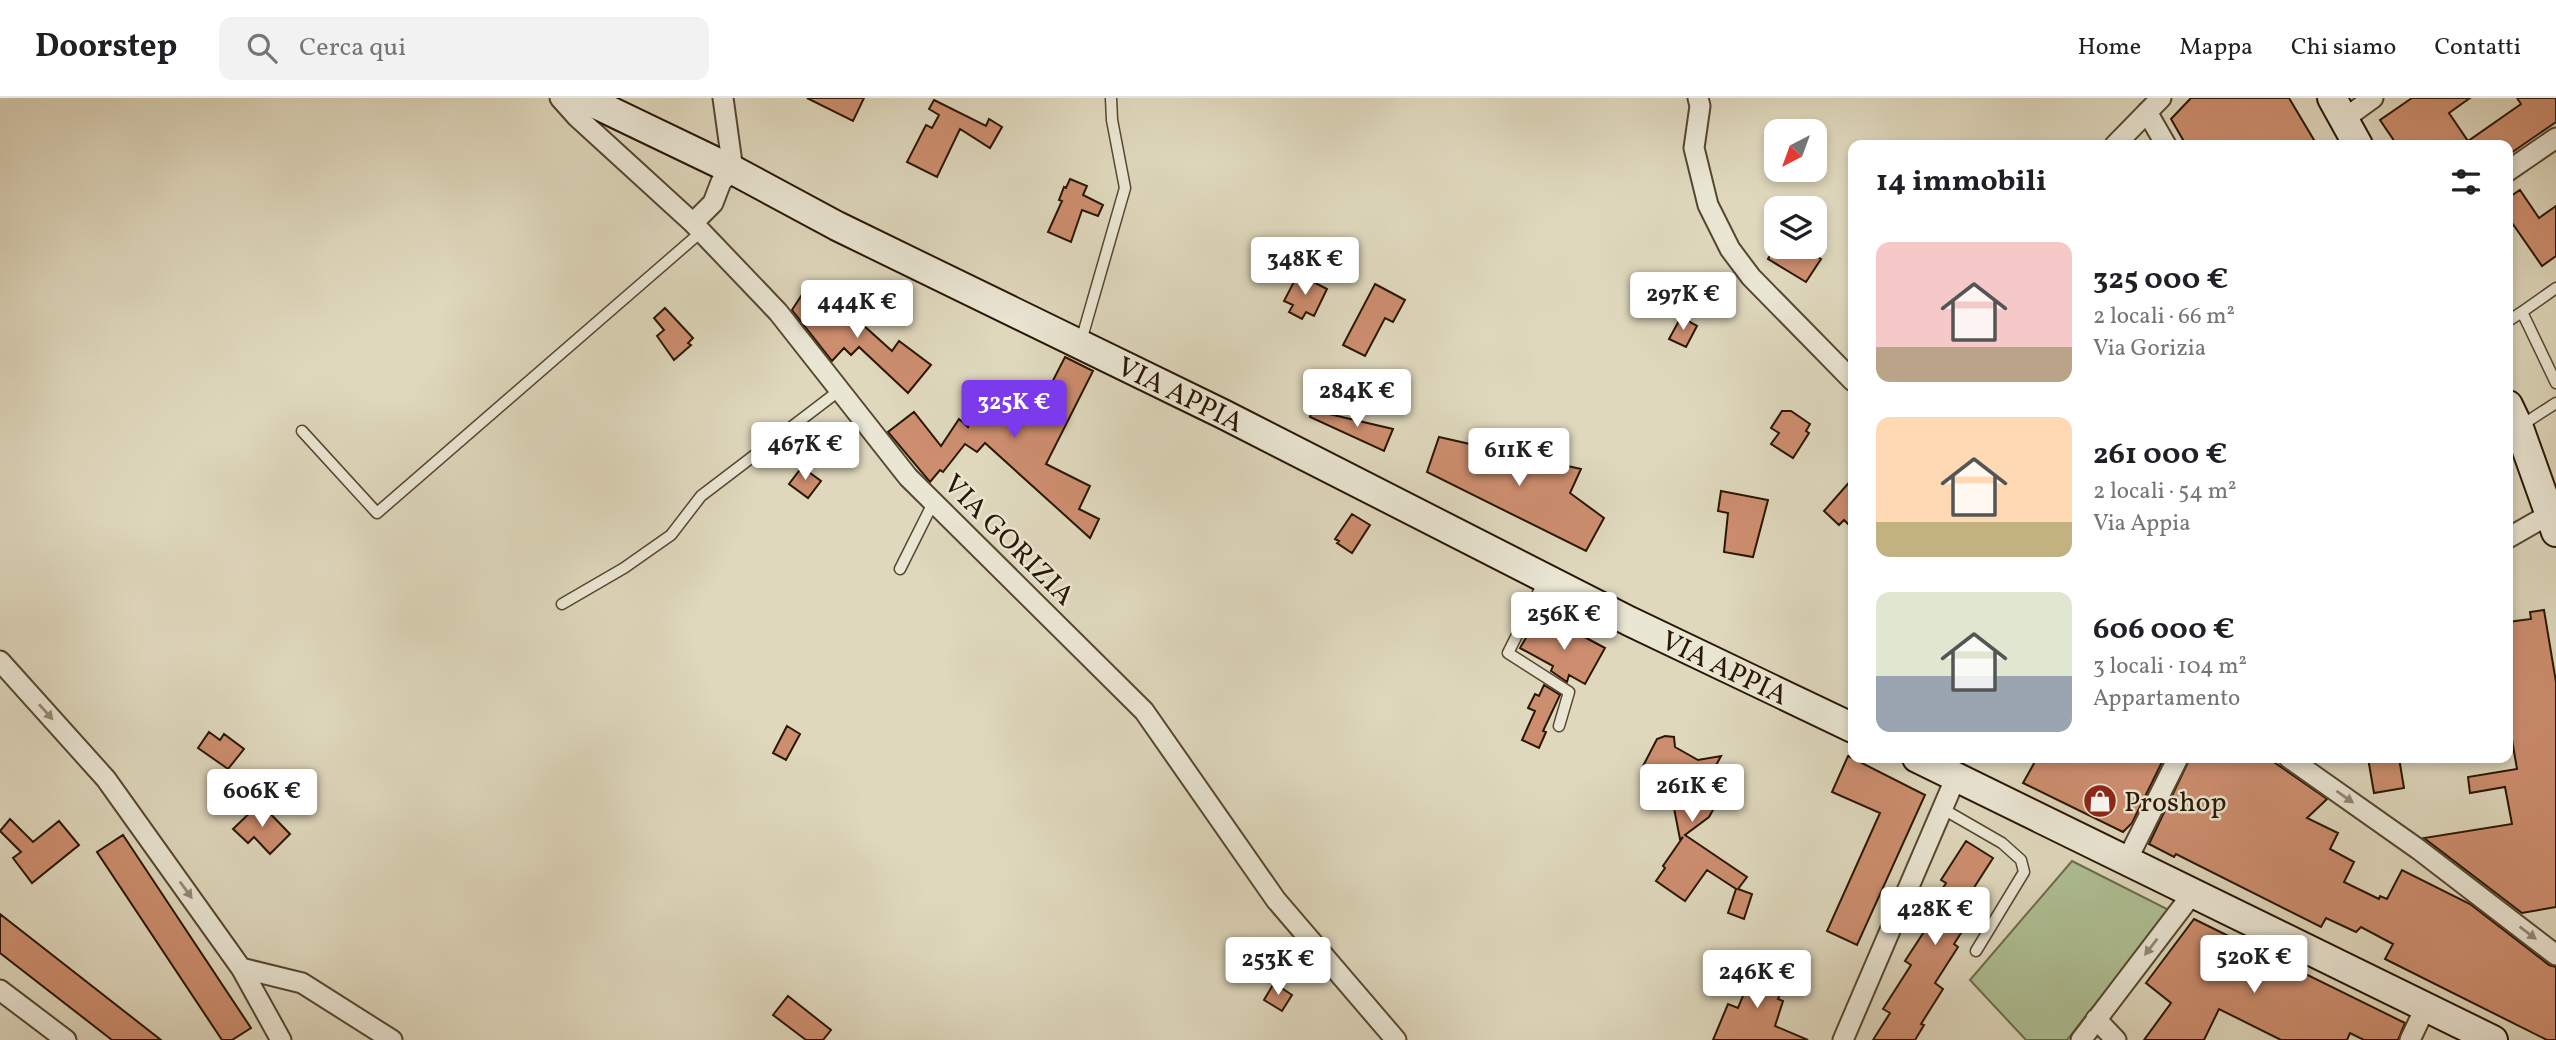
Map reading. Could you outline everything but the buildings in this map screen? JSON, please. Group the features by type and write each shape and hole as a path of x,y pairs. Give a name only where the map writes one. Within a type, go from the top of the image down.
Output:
{"main road":[{"name":"VIA APPIA","path":"583,98 733,170 837,226 1223,414 1629,621 1848,726"},
{"path":"2338,108 2355,140"},
{"path":"2513,416 2554,520"},
{"path":"1927,763 2493,1040"}],"street":[{"name":"VIA GORIZIA","path":"560,98 577,117 697,227 778,312 908,477 1144,711 1276,900 1396,1040"},
{"path":"697,227 713,203 721,182 733,170 723,98"},
{"path":"1698,98 1700,106 1694,148 1708,205 1730,249 1751,277 1848,376"},
{"path":"2120,140 2161,98"},
{"path":"2338,108 2373,98"},
{"path":"2147,112 2163,140"},
{"path":"2513,168 2556,138"},
{"path":"2513,536 2554,520"},
{"path":"0,661 106,779 241,968 281,1040"},
{"path":"2127,860 2176,763"},
{"path":"2296,763 2418,849 2556,955"},
{"path":"1843,1040 1956,777"},
{"path":"2081,1040 2193,893"},
{"path":"241,968 302,983 392,1040"},
{"path":"0,990 66,1040"},
{"path":"2410,1040 2426,1006"},
{"path":"2096,1019 2116,1040"}],"lane":[{"path":"1080,345 1125,188 1112,120 1111,98"},
{"path":"302,431 377,513 697,227"},
{"path":"2513,318 2556,288"},
{"path":"2522,312 2556,383"},
{"path":"562,604 624,568 671,535 701,496 840,390"},
{"path":"2513,416 2556,403"},
{"path":"900,569 933,503"},
{"path":"1545,579 1508,653 1569,692 1559,726"},
{"path":"1943,809 2002,843 2021,860 2024,872 1976,951"}],"green space":[{"path":"2072,861 2169,910 2067,1040 2026,1040 1970,980"}],"place":[{"name":"Proshop","path":"2100,801"}]}
